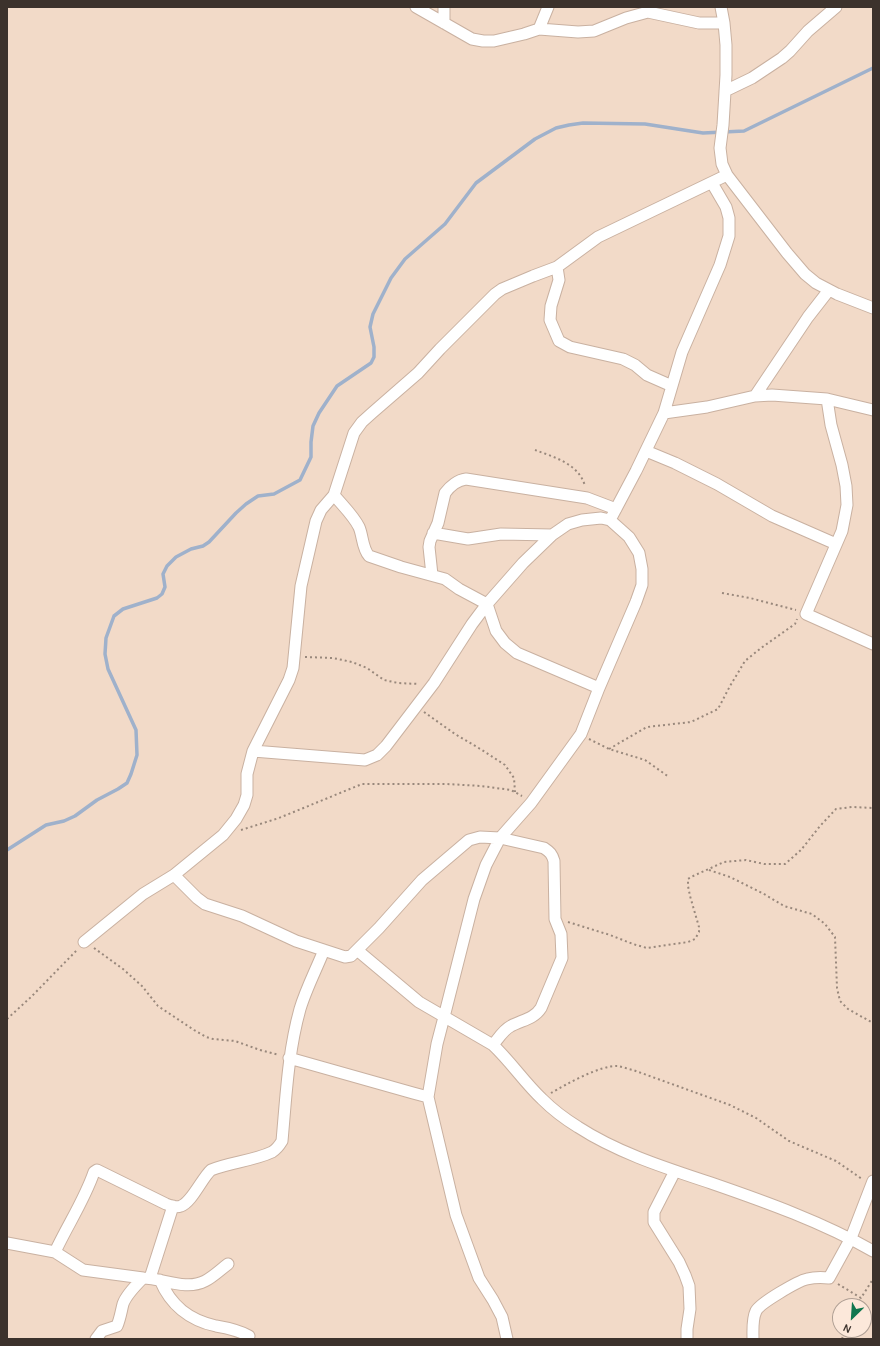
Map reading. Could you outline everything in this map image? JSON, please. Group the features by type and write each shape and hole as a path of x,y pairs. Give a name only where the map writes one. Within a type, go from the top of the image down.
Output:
{"street":[{"path":"416,7 472,38 483,41 494,41 539,29 578,32 594,31 633,11 648,12 699,23 724,23"},
{"path":"444,7 444,23"},
{"path":"539,29 548,7"},
{"path":"721,7 726,44 723,126 720,148 722,164 728,175 796,265 816,283 828,290 857,303 873,308"},
{"path":"725,91 752,78 782,58 808,31 836,7"},
{"path":"84,942 143,894 174,875 223,835 244,805 247,795 247,774 253,751 289,680 294,656 301,586 316,521 321,510 334,494 354,433 362,422 418,372 440,348 495,294 502,289 557,267 598,237 728,175"},
{"path":"610,520 664,413 682,352 720,265 729,236 729,218 726,207 712,183"},
{"path":"557,267 559,280 551,306 550,320 559,341 570,347 630,361 647,375 672,386"},
{"path":"755,396 828,290"},
{"path":"664,413 707,407 755,396 772,395 827,399 873,410"},
{"path":"827,399 830,425 842,465 846,486 847,505 842,531 804,613 873,644"},
{"path":"646,451 675,463 717,484 772,516 836,544"},
{"path":"432,575 428,548 430,540 438,523 445,493 461,479 587,498 616,509"},
{"path":"334,494 355,520 361,534 366,553 369,556 401,567 445,579 458,589 487,604 496,631 505,643 517,653 599,688"},
{"path":"253,751 365,760 377,756 416,707 487,604 523,563 552,534 568,524 582,520 601,518 610,520 629,537 639,553 642,570 642,585 581,734 531,803 500,838 486,865 474,899 437,1044 428,1097 456,1215 479,1278 502,1317 507,1339"},
{"path":"433,533 468,539 501,534 552,534"},
{"path":"174,875 205,904 242,916 296,941 345,957 351,956 379,928 422,880 468,840 480,837 500,838 544,848 552,854 554,861 556,919 561,934 562,958 541,1008 533,1016 507,1028 493,1045"},
{"path":"55,1252 71,1218 79,1207 88,1189 94,1172 97,1170 173,1206 180,1206 185,1204 211,1170 272,1152 279,1147 282,1140 290,1058 300,1009 306,989 324,950"},
{"path":"357,950 419,1002 493,1045 504,1055 541,1098 556,1112 578,1127 604,1142 675,1171 778,1208 851,1238 873,1251"},
{"path":"290,1058 428,1097"},
{"path":"675,1171 654,1212 654,1222 679,1262 689,1286 690,1309 687,1329 688,1339"},
{"path":"754,1339 754,1320 756,1311 765,1302 806,1279 816,1277 829,1278 851,1238 872,1183"},
{"path":"96,1339 102,1331 117,1326 124,1303 132,1290 151,1279 173,1206"},
{"path":"7,1243 55,1252 83,1270 184,1285 204,1282 228,1264"},
{"path":"151,1279 164,1290 184,1314 202,1322 239,1331 251,1338"}],"path":[{"path":"535,450 560,460 575,470 583,481 587,498"},
{"path":"609,749 647,727 691,722 718,709 745,661 795,624 804,613 750,598 722,593"},
{"path":"294,656 333,658 352,662 367,668 384,680 398,684 434,682"},
{"path":"416,707 455,734 505,765 514,778 515,792"},
{"path":"581,734 609,749 645,760 669,777"},
{"path":"223,835 279,818 362,784 481,786 515,792 531,803"},
{"path":"556,919 647,948 688,942 695,939 699,932 699,927 690,896 688,879 724,862 746,860 764,864 785,864 802,850 820,826 836,809 852,807 873,808"},
{"path":"709,870 730,877 784,906 812,914 825,924 835,937 836,988 840,1001 848,1009 873,1023"},
{"path":"7,1019 31,997 84,942 123,969 142,986 158,1006 206,1037 235,1041 260,1050 290,1058"},
{"path":"541,1098 593,1072 608,1067 618,1066 730,1105 756,1118 789,1141 836,1161 872,1183"},
{"path":"829,1278 861,1298 873,1279"}],"waterway":[{"path":"7,850 46,825 64,821 75,816 97,800 127,783 137,755 136,730 108,669 105,654 106,638 114,616 123,609 157,598 162,594 165,587 163,574 167,566 176,557 209,542 246,504 258,496 274,494 300,480 311,457 313,426 319,413 337,386 371,363 374,357 374,347 370,327 373,314 391,278 405,259 445,224 476,183 535,139 556,128 583,123 645,124 703,133 744,131 873,68"}]}
